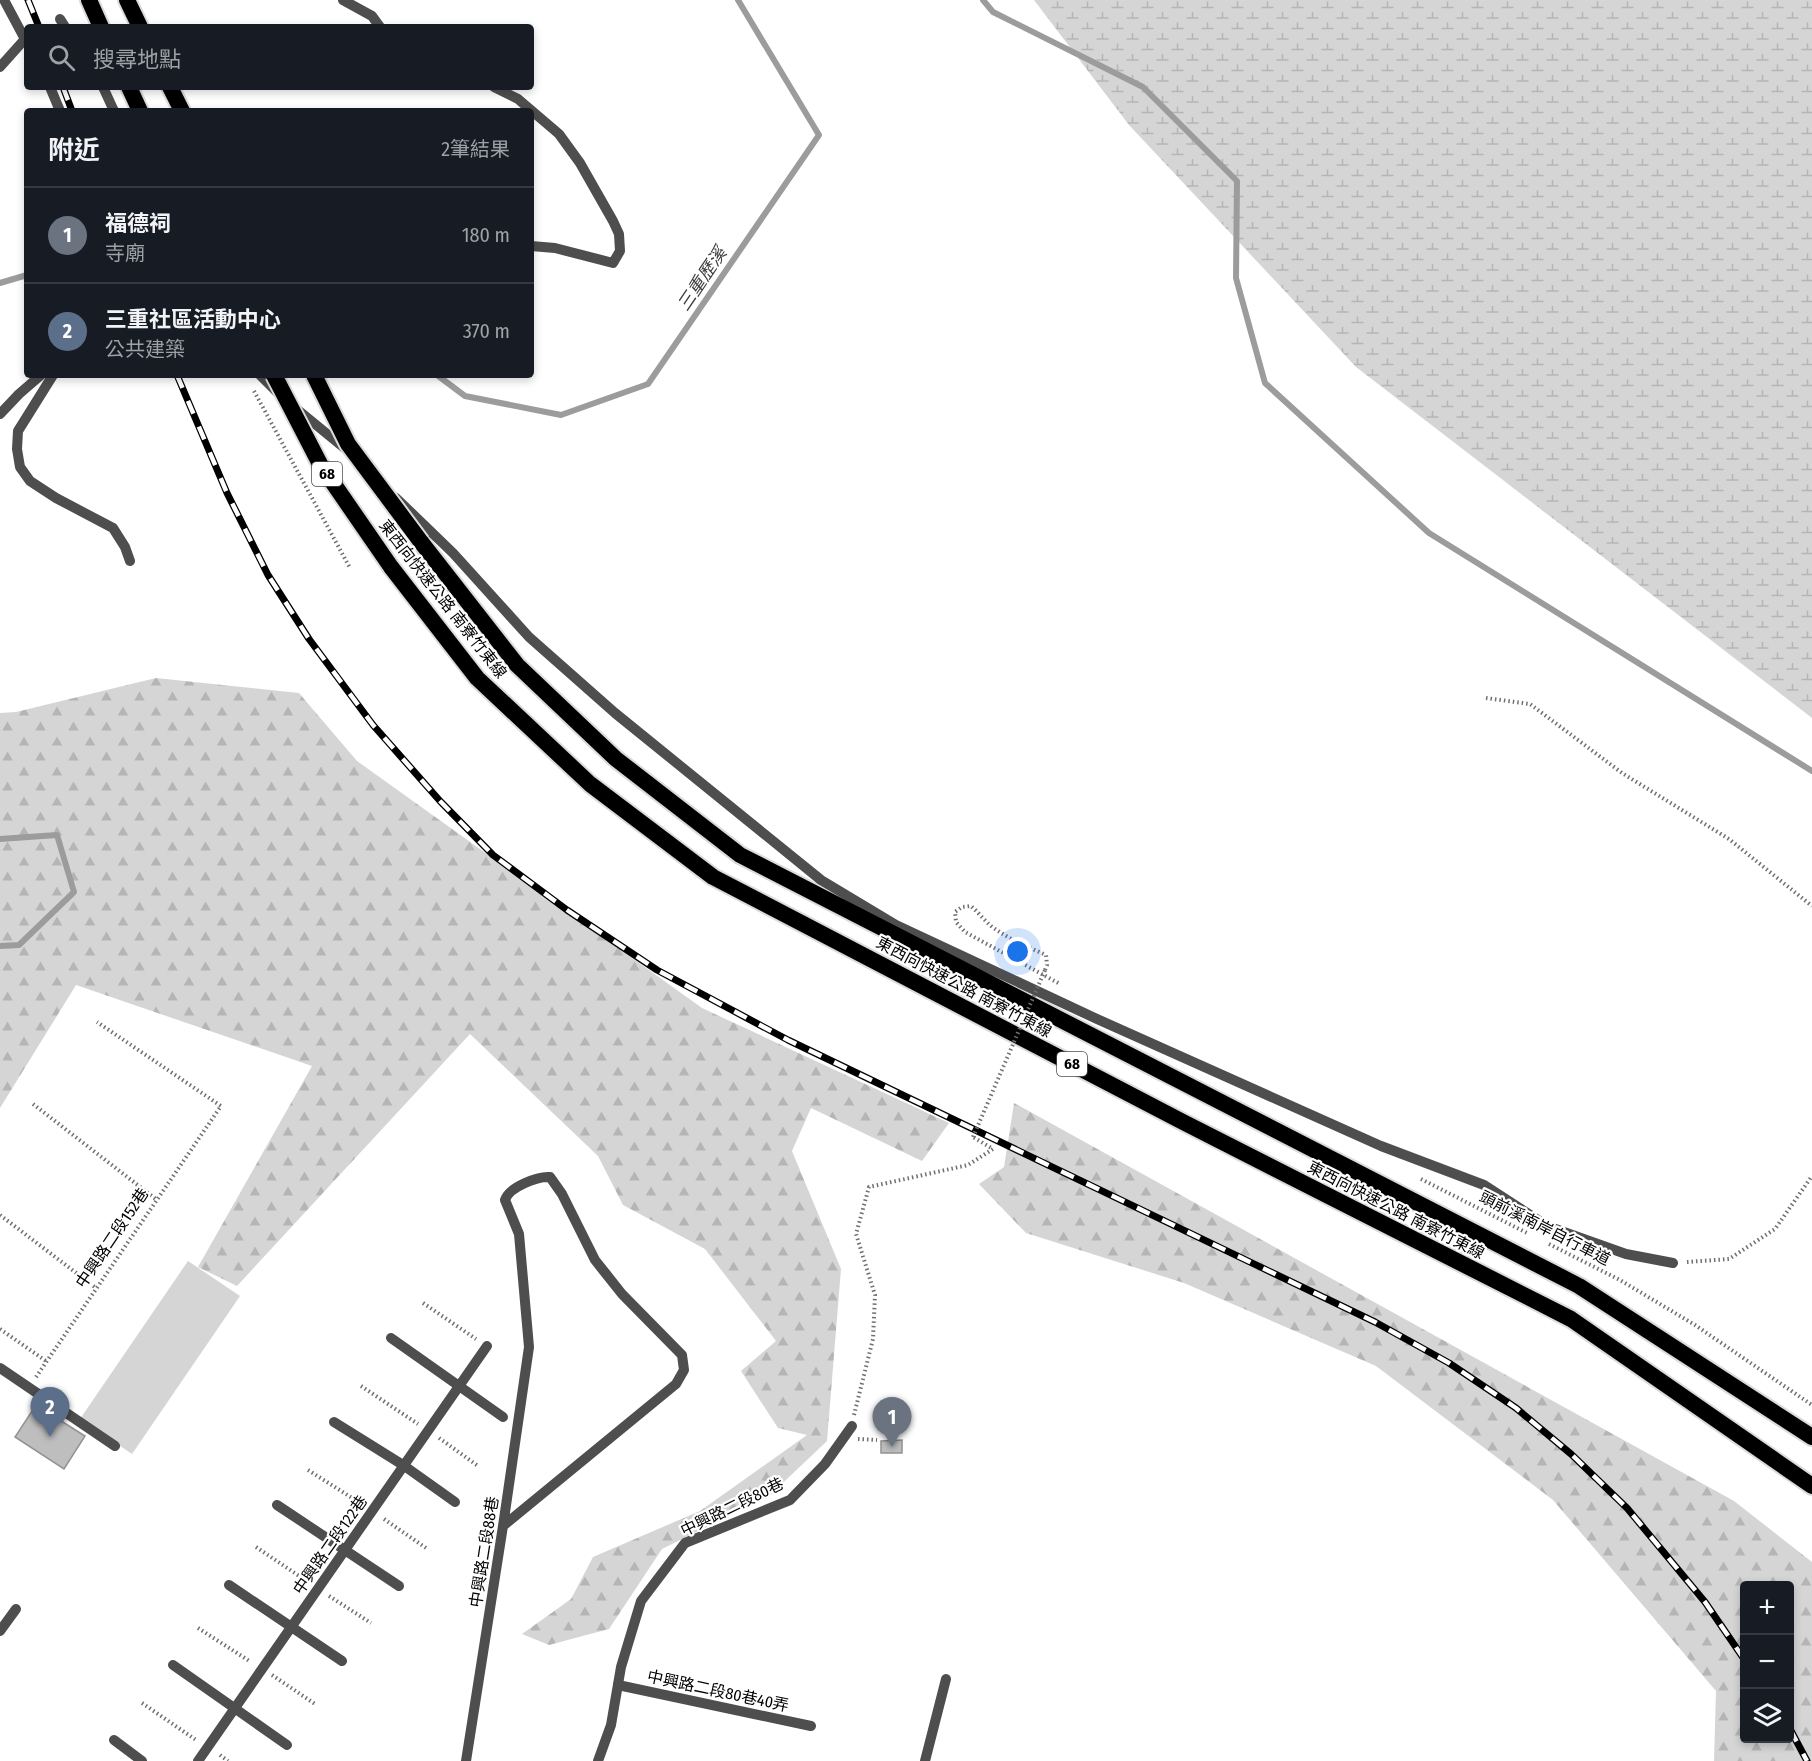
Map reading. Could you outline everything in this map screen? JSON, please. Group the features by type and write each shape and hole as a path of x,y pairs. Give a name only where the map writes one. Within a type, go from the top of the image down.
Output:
{"highway":[{"path":"89,0 100,24"},
{"path":"128,0 137,22"},
{"path":"130,90 139,108"},
{"path":"172,90 180,108"},
{"name":"東西向快速公路 南寮竹東線","path":"276,378 320,464 391,567 477,678 590,784 713,877 1183,1122 1571,1319 1812,1486"},
{"name":"東西向快速公路 南寮竹東線","path":"315,378 348,444 517,665 615,759 741,855 1579,1287 1812,1437"}],"lane":[{"path":"4,0 24,37"},
{"path":"343,0 372,16 378,24"},
{"path":"0,68 24,43"},
{"path":"51,90 59,108"},
{"path":"104,90 113,108"},
{"path":"500,90 518,99 529,108"},
{"path":"534,113 559,134 580,163 614,222 619,234 620,250 613,263 555,248 534,246"},
{"path":"0,414 38,378"},
{"path":"51,378 18,431 16,449 20,467 30,481 56,498 113,528 125,547 130,561"},
{"path":"263,378 276,392 347,450 453,553 529,637 615,713 821,880 896,925 1015,982 1381,1146 1484,1185 1547,1226 1626,1254 1673,1263"},
{"name":"中興路二段88巷","path":"466,1761 529,1347 519,1234 505,1200 506,1195 516,1187 545,1176 550,1177 562,1194 595,1260 622,1294 682,1355 684,1370 676,1384 503,1526"},
{"path":"391,1338 503,1417"},
{"name":"中興路二段122巷","path":"198,1761 487,1346"},
{"path":"0,1368 115,1446"},
{"path":"334,1422 403,1465 455,1502"},
{"name":"中興路二段80巷","path":"598,1761 611,1725 621,1667 641,1601 685,1543 790,1500 825,1464 852,1426"},
{"path":"277,1505 399,1586"},
{"path":"229,1585 342,1661"},
{"path":"0,1631 16,1609"},
{"path":"173,1665 286,1745"},
{"path":"925,1761 946,1679"},
{"name":"中興路二段80巷40弄","path":"618,1685 811,1726"},
{"path":"114,1740 142,1761"}],"path":[{"path":"251,385 350,568"},
{"path":"1486,698 1530,704 1622,773 1729,839 1812,906"},
{"path":"852,1426 873,1339 876,1294 856,1234 869,1187 968,1165 993,1149 973,1137 1045,970 1047,965 1046,955 1017,943 1000,932 971,906 962,906 955,912 956,922 965,932 1068,988"},
{"name":"中興路二段152巷","path":"29,1388 221,1106 97,1022"},
{"path":"33,1104 157,1200"},
{"name":"頭前溪南岸自行車道","path":"1413,1175 1537,1238"},
{"path":"1673,1263 1729,1259 1775,1229 1812,1176"},
{"path":"0,1215 96,1288"},
{"name":"頭前溪南岸自行車道","path":"1547,1243 1620,1280 1695,1325 1812,1405"},
{"path":"423,1303 487,1346"},
{"path":"0,1329 46,1361"},
{"path":"361,1386 478,1466"},
{"path":"308,1470 426,1548"},
{"path":"256,1547 371,1623"},
{"path":"198,1628 315,1704"},
{"path":"142,1703 208,1748"}],"green space":[{"path":"1034,0 1812,0 1812,718 1356,367 1129,125"},
{"path":"156,678 299,693 357,761 702,1008 949,1123 922,1161 811,1108 792,1151 841,1269 827,1441 769,1496 662,1549 609,1629 549,1645 522,1634 571,1599 593,1557 700,1511 807,1435 778,1428 741,1371 776,1341 705,1249 623,1205 598,1156 470,1034 237,1286 198,1267 312,1066 76,985 0,1108 0,713 16,712"},
{"path":"1014,1103 1734,1501 1812,1562 1812,1761 1714,1761 1716,1691 1553,1500 1376,1366 1184,1283 1026,1233 979,1184 1004,1167"},
{"path":"188,1261 240,1296 132,1454 80,1419"}],"building":[{"path":"36,1405 85,1436 64,1469 15,1437"},
{"path":"902,1440 902,1453 881,1453 881,1441"}],"waterway":[{"name":"三重歷溪","path":"441,378 465,396 561,415 648,384 819,135 738,0"},
{"path":"983,0 993,12 1143,87 1237,181 1236,278 1265,383 1429,533 1812,771"},
{"name":"三重歷溪","path":"0,283 24,276"},
{"name":"三重歷溪","path":"0,839 57,835 74,892 19,945 0,946"}],"railway":[{"path":"28,0 38,24"},
{"path":"64,90 71,108"},
{"path":"178,378 227,493 268,575 309,639 373,725 440,801 493,855 567,910 657,970 788,1040 1375,1322 1449,1363 1516,1408 1571,1454 1627,1508 1705,1602 1740,1653"},
{"path":"1794,1737 1807,1761"}],"place":[{"name":"三重社區活動中心","path":"50,1437"},
{"name":"福德祠","path":"892,1447"}]}
